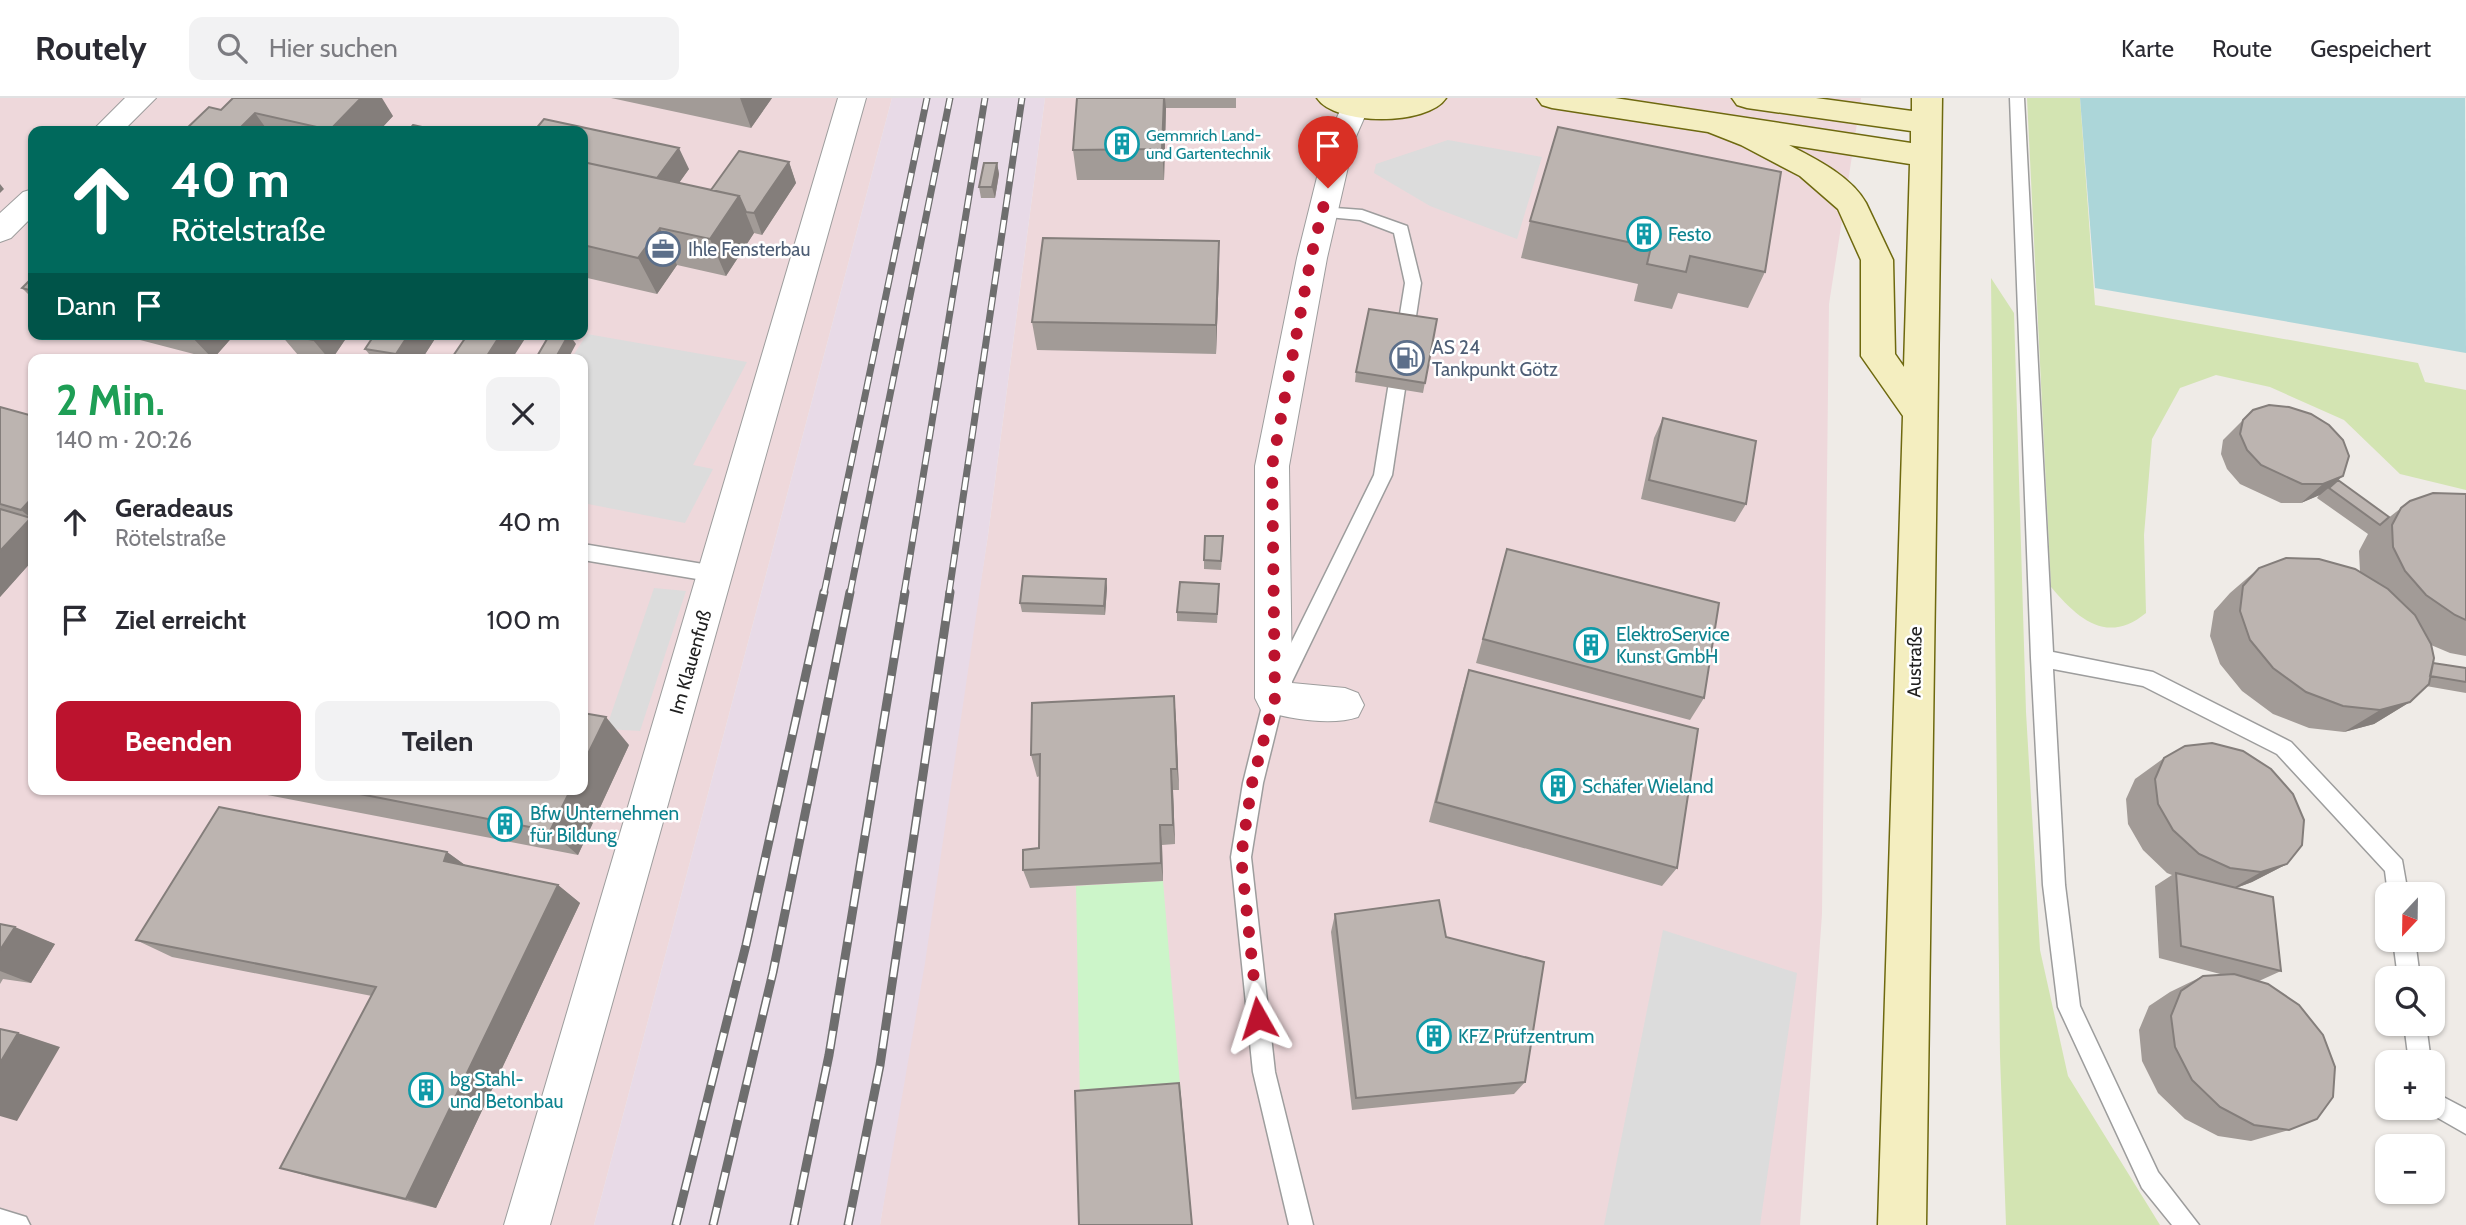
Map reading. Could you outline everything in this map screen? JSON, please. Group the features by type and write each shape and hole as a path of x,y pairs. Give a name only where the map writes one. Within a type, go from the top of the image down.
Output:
{"main road":[{"path":"1344,102 1394,109 1431,98"},
{"path":"1552,98 1926,156"},
{"path":"1747,98 1927,110"},
{"name":"Austraße","path":"1902,1225 1927,110"},
{"path":"1713,123 1752,138 1811,169 1851,203 1877,260 1878,356 1920,414"}],"street":[{"path":"111,126 142,98"},
{"name":"Im Klauenfuß","path":"527,1225 852,98"},
{"path":"1344,102 1340,141 1322,212 1272,466 1275,698 1345,705"},
{"path":"0,230 28,205"}],"lane":[{"path":"2017,98 2041,658 2054,885 2069,1007 2150,1180 2187,1225"},
{"path":"1301,1225 1264,1072 1241,857 1252,783 1275,698 1383,475 1413,283 1401,230 1362,215 1322,212"},
{"path":"588,553 715,574"},
{"path":"2041,658 2146,678 2284,748 2395,867 2397,882"},
{"path":"2445,1110 2466,1122"},
{"path":"0,1221 18,1225"}],"shaded area":[{"path":"0,98 892,98 594,1225 0,1225"},
{"path":"892,98 1045,98 988,535 925,963 880,1225 594,1225"},
{"path":"1045,98 1861,98 1829,304 1822,914 1800,1225 880,1225 988,535"},
{"path":"1448,140 1542,157 1517,239 1430,206 1374,173 1376,164"},
{"path":"588,334 747,362 693,465 713,469 685,523 588,504 588,354 574,354 583,340 588,340"},
{"path":"654,588 686,591 640,731 606,729"},
{"path":"1663,930 1797,973 1760,1225 1604,1225"}],"green space":[{"path":"2027,98 2080,98 2095,305 2418,363 2425,382 2466,390 2466,490 2400,474 2344,420 2270,387 2216,375 2180,388 2152,439 2144,535 2146,613 2118,627 2106,627 2094,624 2072,609 2051,587"},
{"path":"1991,278 2014,313 2026,712 2040,950 2068,1076 2160,1225 2006,1225 2000,1056"},
{"path":"1163,881 1181,1096 1080,1103 1076,886"}],"water":[{"path":"2080,98 2465,98 2466,353 2095,288"}],"building":[{"path":"233,98 361,98 334,126 312,126 255,113 242,126 189,126 209,107 221,110"},
{"path":"1077,98 1164,98 1162,149 1073,150"},
{"path":"544,119 577,126 538,126"},
{"path":"1558,127 1781,172 1765,272 1690,256 1686,272 1647,264 1651,247 1530,221"},
{"path":"588,128 679,148 657,178 588,163"},
{"path":"739,151 789,162 754,213 746,212 739,196 711,190"},
{"path":"588,163 739,196 710,239 660,228 638,258 588,246"},
{"path":"984,163 997,163 992,187 979,187"},
{"path":"1043,238 1219,241 1216,325 1032,322"},
{"path":"1369,309 1437,319 1425,383 1356,372"},
{"path":"371,340 405,340 396,354 365,349"},
{"path":"464,340 497,340 488,354 454,354"},
{"path":"546,340 566,340 558,354 538,354"},
{"path":"2269,405 2289,407 2311,414 2329,425 2343,440 2349,456 2343,476 2323,484 2302,484 2261,465 2247,450 2240,434 2243,420 2253,410"},
{"path":"0,407 28,415 28,502 21,510 0,504"},
{"path":"1663,418 1756,441 1746,504 1649,480"},
{"path":"2338,480 2389,517 2380,525 2329,488"},
{"path":"2433,493 2466,494 2466,620 2426,595 2405,571 2393,547 2392,525 2401,508 2410,501"},
{"path":"0,509 28,517 28,521 0,551"},
{"path":"1205,536 1223,536 1221,561 1204,560"},
{"name":"ElektroService Kunst GmbH","path":"1507,549 1719,603 1704,698 1483,639"},
{"path":"2286,558 2319,559 2355,569 2388,589 2415,615 2431,644 2434,658 2429,684 2410,702 2380,710 2343,706 2306,692 2273,668 2250,640 2240,611 2243,586 2259,568"},
{"path":"1023,576 1106,579 1104,606 1020,603"},
{"path":"1180,582 1219,584 1217,614 1177,612"},
{"path":"2433,663 2466,668 2466,682 2430,676"},
{"name":"Schäfer Wieland","path":"1469,670 1698,729 1677,868 1436,802"},
{"path":"1174,696 1177,769 1171,769 1173,825 1160,825 1161,863 1023,870 1023,850 1039,848 1040,754 1031,755 1032,703"},
{"path":"588,714 606,717 588,754"},
{"path":"2212,743 2243,751 2271,769 2293,794 2304,820 2302,845 2287,864 2261,872 2230,868 2199,854 2173,830 2158,804 2155,779 2164,758 2185,746"},
{"path":"365,795 568,795 550,831"},
{"path":"219,807 447,852 444,861 558,885 406,1199 280,1168 376,987 136,940"},
{"path":"2176,873 2273,897 2281,971 2181,946"},
{"name":"KFZ Prüfzentrum","path":"1439,900 1446,937 1544,962 1525,1082 1356,1098 1335,914"},
{"path":"0,924 15,927 0,950"},
{"path":"2234,974 2268,984 2299,1005 2323,1035 2335,1067 2333,1097 2317,1119 2289,1130 2254,1125 2220,1107 2192,1080 2175,1047 2171,1016 2181,991 2203,976"},
{"path":"0,1029 18,1033 0,1063"},
{"path":"1179,1083 1192,1225 1079,1225 1075,1091"}],"railway":[{"path":"824,593 927,98"},
{"path":"850,593 950,98"},
{"path":"904,593 985,98"},
{"path":"949,593 1022,98"},
{"path":"676,1225 746,945 824,592"},
{"path":"713,1225 773,972 850,592"},
{"path":"794,1225 829,1055 905,592"},
{"path":"848,1225 880,1065 950,592"}],"place":[{"name":"Gemmrich Land- und Gartentechnik","path":"1122,144"},
{"name":"Festo","path":"1644,234"},
{"name":"Ihle Fensterbau","path":"663,249"},
{"name":"AS 24 Tankpunkt Götz","path":"1407,358"},
{"name":"ElektroService Kunst GmbH","path":"1591,645"},
{"name":"Schäfer Wieland","path":"1558,786"},
{"name":"Bfw Unternehmen für Bildung","path":"505,824"},
{"name":"KFZ Prüfzentrum","path":"1434,1036"},
{"name":"bg Stahl- und Betonbau","path":"426,1090"}],"route":[{"path":"1258,1018 1241,857 1252,783 1275,698 1272,466 1311,257 1328,188"}]}
